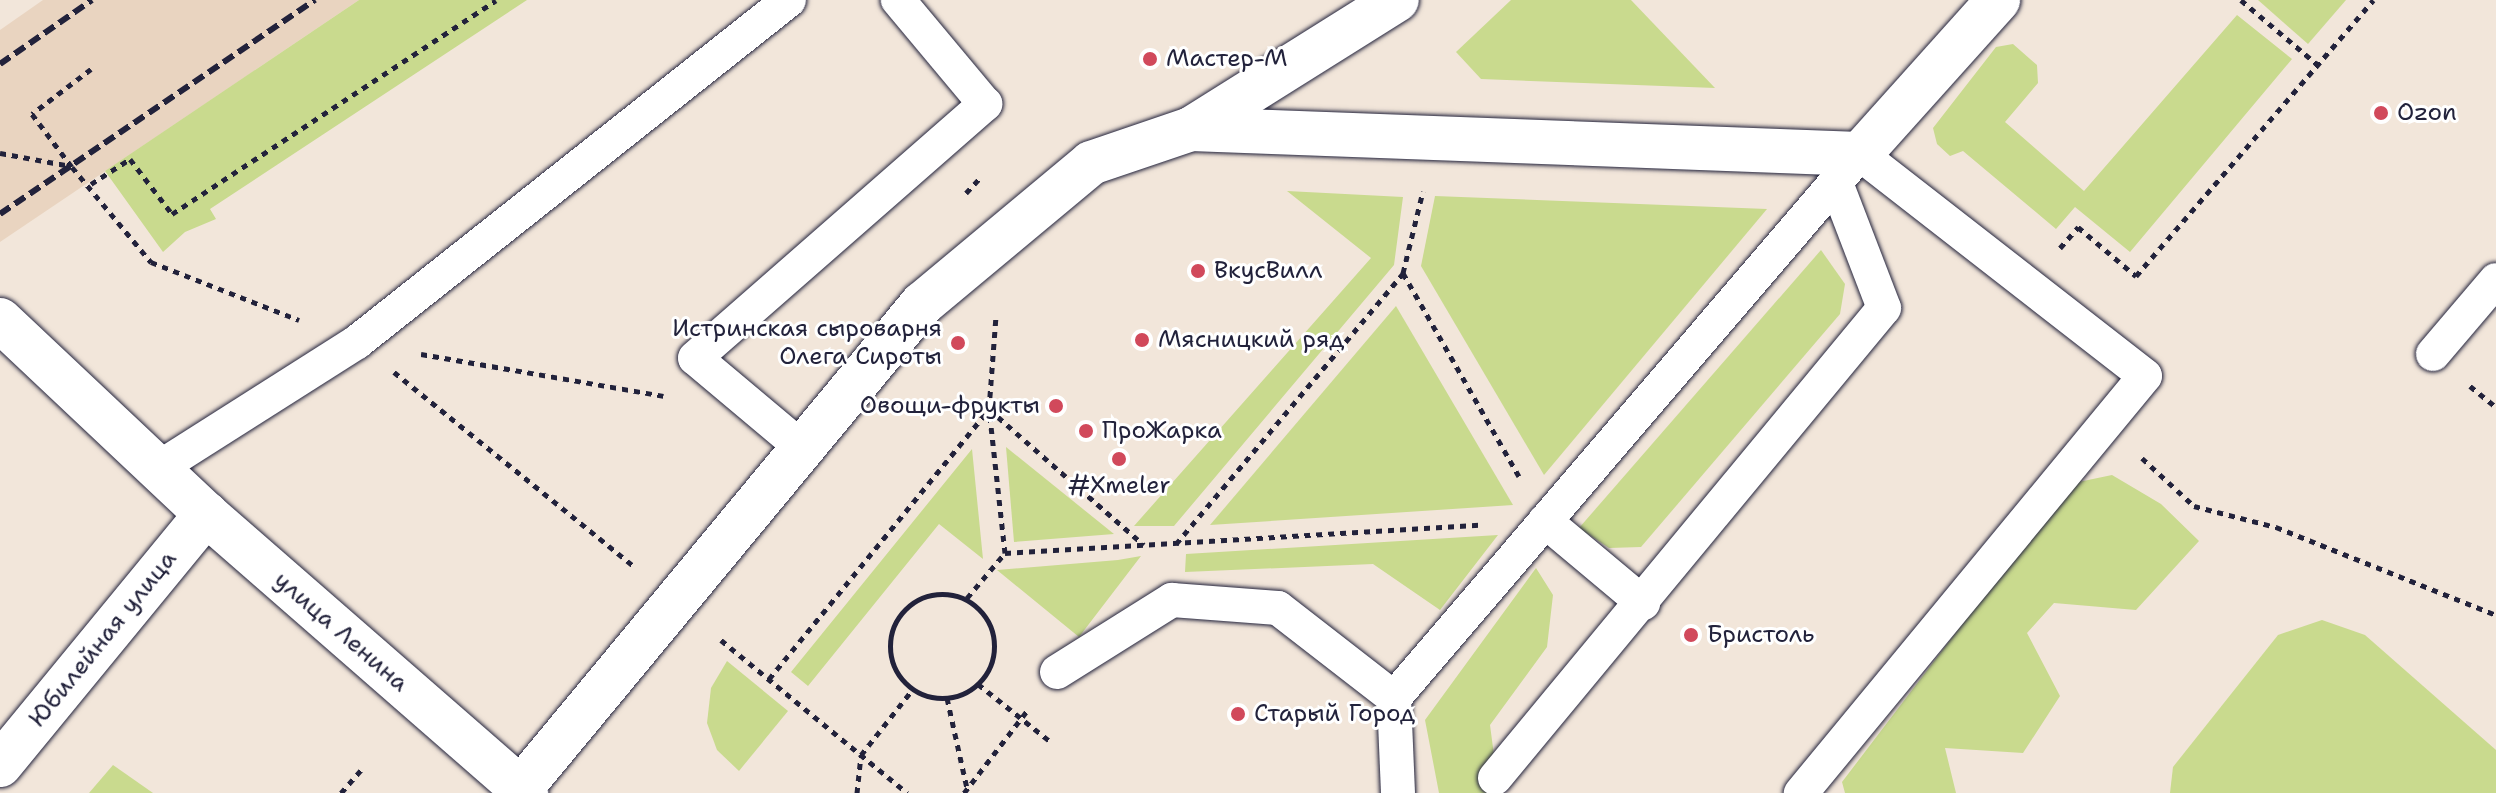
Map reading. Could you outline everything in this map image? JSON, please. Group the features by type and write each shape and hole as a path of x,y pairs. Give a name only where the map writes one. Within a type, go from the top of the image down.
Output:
{"street":[{"path":"524,791 801,447 922,304 1080,172 1191,129 1397,0"},
{"path":"1191,129 1848,168 1998,0"},
{"name":"улица Ленина","path":"0,320 206,514 524,791"},
{"name":"Юбилейная улица","path":"0,765 206,514"}],"lane":[{"path":"157,469 357,342 789,0"},
{"path":"801,447 695,358 985,104 898,0"},
{"path":"1801,793 2145,376 1848,168"},
{"path":"1398,793 1394,698 1848,168"},
{"path":"1495,778 1643,603 1884,308 1848,168"},
{"path":"2433,354 2496,280"},
{"path":"1545,521 1643,603"},
{"path":"1057,672 1172,600 1278,608 1394,698"}],"path":[{"path":"91,184 130,159 172,214 496,0"},
{"path":"2241,0 2318,65"},
{"path":"2078,227 2136,276 2373,0"},
{"path":"91,69 32,114 151,262 357,342 757,412"},
{"path":"0,153 72,167"},
{"path":"1172,600 1176,544 1403,273 1426,182"},
{"path":"1005,553 1545,521 1403,273"},
{"path":"967,598 1005,553 989,409 996,315"},
{"path":"357,342 639,570"},
{"path":"989,409 1144,546"},
{"path":"769,679 989,409"},
{"path":"2106,425 2194,506 2276,527 2496,615"},
{"path":"951,593 967,598 990,623 994,655 978,684 947,698 913,689 892,661 894,625 918,599 951,593"},
{"path":"721,640 907,793"},
{"path":"965,791 1057,672"},
{"path":"978,684 1051,742"},
{"path":"857,793 861,755 913,689"},
{"path":"947,698 965,791"},
{"path":"341,793 362,769"}],"shaded area":[{"path":"43,0 359,0 0,242 0,30"}],"green space":[{"path":"359,0 527,0 210,209 216,219 185,232 163,252 105,171"},
{"path":"1511,0 1631,0 1715,88 1481,79 1456,52"},
{"path":"2258,0 2346,0 2308,44"},
{"path":"2237,15 2292,59 2130,252 2075,207 2056,229 1963,151 1950,156 1937,144 1933,128 1996,47 2013,44 2037,65 2038,83 2005,122 2084,191"},
{"path":"1287,191 1403,197 1394,265 1174,526 1134,526 1371,258"},
{"path":"1435,196 1767,209 1544,475 1421,266"},
{"path":"1821,250 1845,284 1840,314 1641,547 1609,548 1579,528"},
{"path":"1396,306 1513,505 1210,525"},
{"path":"1006,447 1114,534 1014,542"},
{"path":"972,449 983,559 939,524 808,686 791,672"},
{"path":"2112,475 2161,504 2199,541 2136,610 2054,603 2027,633 2060,696 2023,753 1945,748 1956,793 1845,793 1842,782 2069,484"},
{"path":"1498,535 1440,610 1373,564 1185,572 1186,554"},
{"path":"1141,556 1079,637 997,570 1118,560"},
{"path":"1536,568 1553,595 1547,647 1490,725 1499,793 1439,793 1425,720"},
{"path":"2322,620 2365,635 2496,750 2496,793 2170,793 2173,767 2278,635"},
{"path":"727,661 788,711 739,771 717,750 707,723 711,688"},
{"path":"113,765 153,793 89,793"}],"railway":[{"path":"0,64 92,0"},
{"path":"0,214 315,0"}],"place":[{"name":"Мастер-М","path":"1150,59"},
{"name":"Ozon","path":"2381,113"},
{"name":"ВкусВилл","path":"1198,271"},
{"name":"Мясницкий ряд","path":"1142,340"},
{"name":"Истринская сыроварня Олега Сироты","path":"958,343"},
{"name":"Овощи-фрукты","path":"1056,406"},
{"name":"ПроЖарка","path":"1086,431"},
{"name":"#Xmeler","path":"1119,459"},
{"name":"Бристоль","path":"1691,635"},
{"name":"Старый Город","path":"1238,714"}]}
